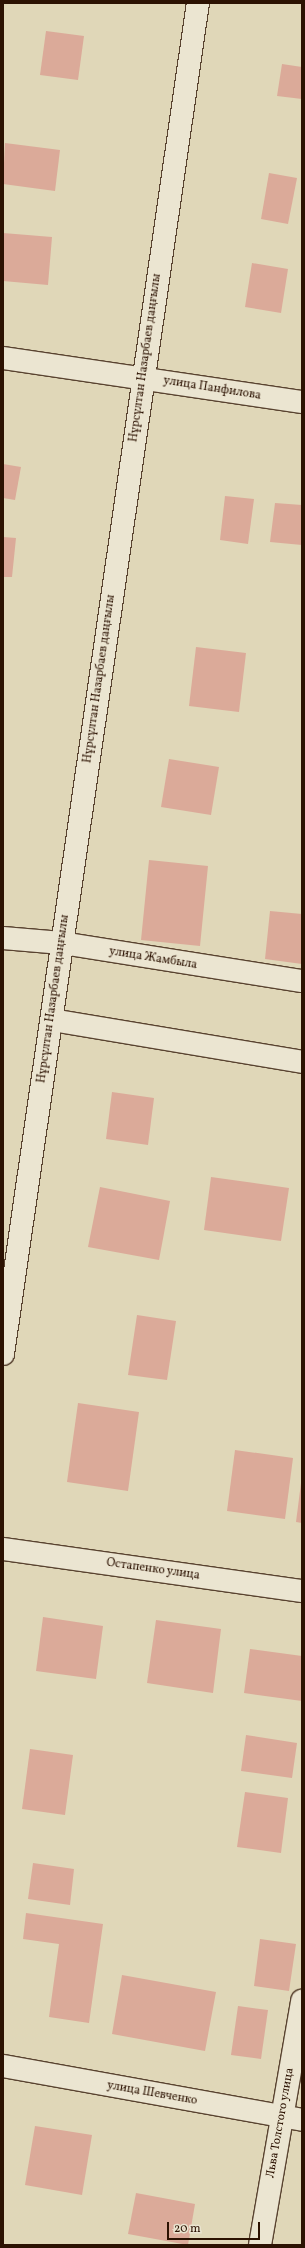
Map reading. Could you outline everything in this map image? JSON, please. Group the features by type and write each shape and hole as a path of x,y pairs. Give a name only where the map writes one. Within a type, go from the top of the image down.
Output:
{"street":[{"name":"Нұрсұлтан Назарбаев даңғылы","path":"3,1354 52,1020 142,378 198,3"},
{"name":"улица Панфилова","path":"3,358 302,402"},
{"name":"улица Жамбыла","path":"3,938 62,943 302,981"},
{"path":"52,1020 302,1062"},
{"name":"Остапенко улица","path":"3,1549 302,1591"},
{"name":"Льва Толстого улица","path":"260,2245 292,2119 302,2001"},
{"name":"улица Шевченко","path":"3,2066 292,2119"}],"building":[{"path":"46,31 84,36 78,80 40,75"},
{"path":"282,64 302,67 302,99 277,96"},
{"path":"5,143 60,150 55,191 3,184"},
{"path":"269,173 297,178 288,224 261,219"},
{"path":"3,233 52,237 48,285 3,281"},
{"path":"252,263 288,269 281,313 245,307"},
{"path":"3,464 21,467 15,500 3,498"},
{"path":"225,496 254,499 248,544 220,540"},
{"path":"275,503 302,505 302,545 270,542"},
{"path":"3,537 16,538 12,577 3,577"},
{"path":"196,647 246,653 239,712 189,706"},
{"path":"169,759 219,767 211,815 161,807"},
{"path":"149,860 208,866 200,946 141,940"},
{"path":"270,911 302,914 302,964 265,959"},
{"path":"112,1092 154,1098 148,1145 106,1139"},
{"path":"211,1177 289,1188 281,1241 204,1230"},
{"path":"100,1187 170,1201 159,1260 88,1247"},
{"path":"137,1315 176,1321 167,1380 128,1375"},
{"path":"78,1403 139,1412 128,1491 67,1482"},
{"path":"235,1450 293,1458 285,1519 227,1511"},
{"path":"302,1483 302,1523 296,1522"},
{"path":"43,1617 103,1626 96,1679 36,1671"},
{"path":"156,1620 221,1629 213,1693 147,1683"},
{"path":"250,1649 302,1656 302,1701 244,1693"},
{"path":"246,1735 297,1743 292,1778 241,1771"},
{"path":"30,1749 73,1755 65,1815 22,1809"},
{"path":"245,1792 288,1798 281,1853 237,1847"},
{"path":"33,1863 74,1869 70,1905 28,1899"},
{"path":"26,1913 103,1924 89,2023 49,2017 59,1944 23,1939"},
{"path":"260,1939 296,1944 289,1991 254,1986"},
{"path":"122,1975 216,1992 205,2051 112,2034"},
{"path":"238,2006 268,2010 261,2059 231,2055"},
{"path":"35,2126 92,2135 82,2195 25,2185"},
{"path":"136,2193 195,2204 188,2245 128,2234"}]}
